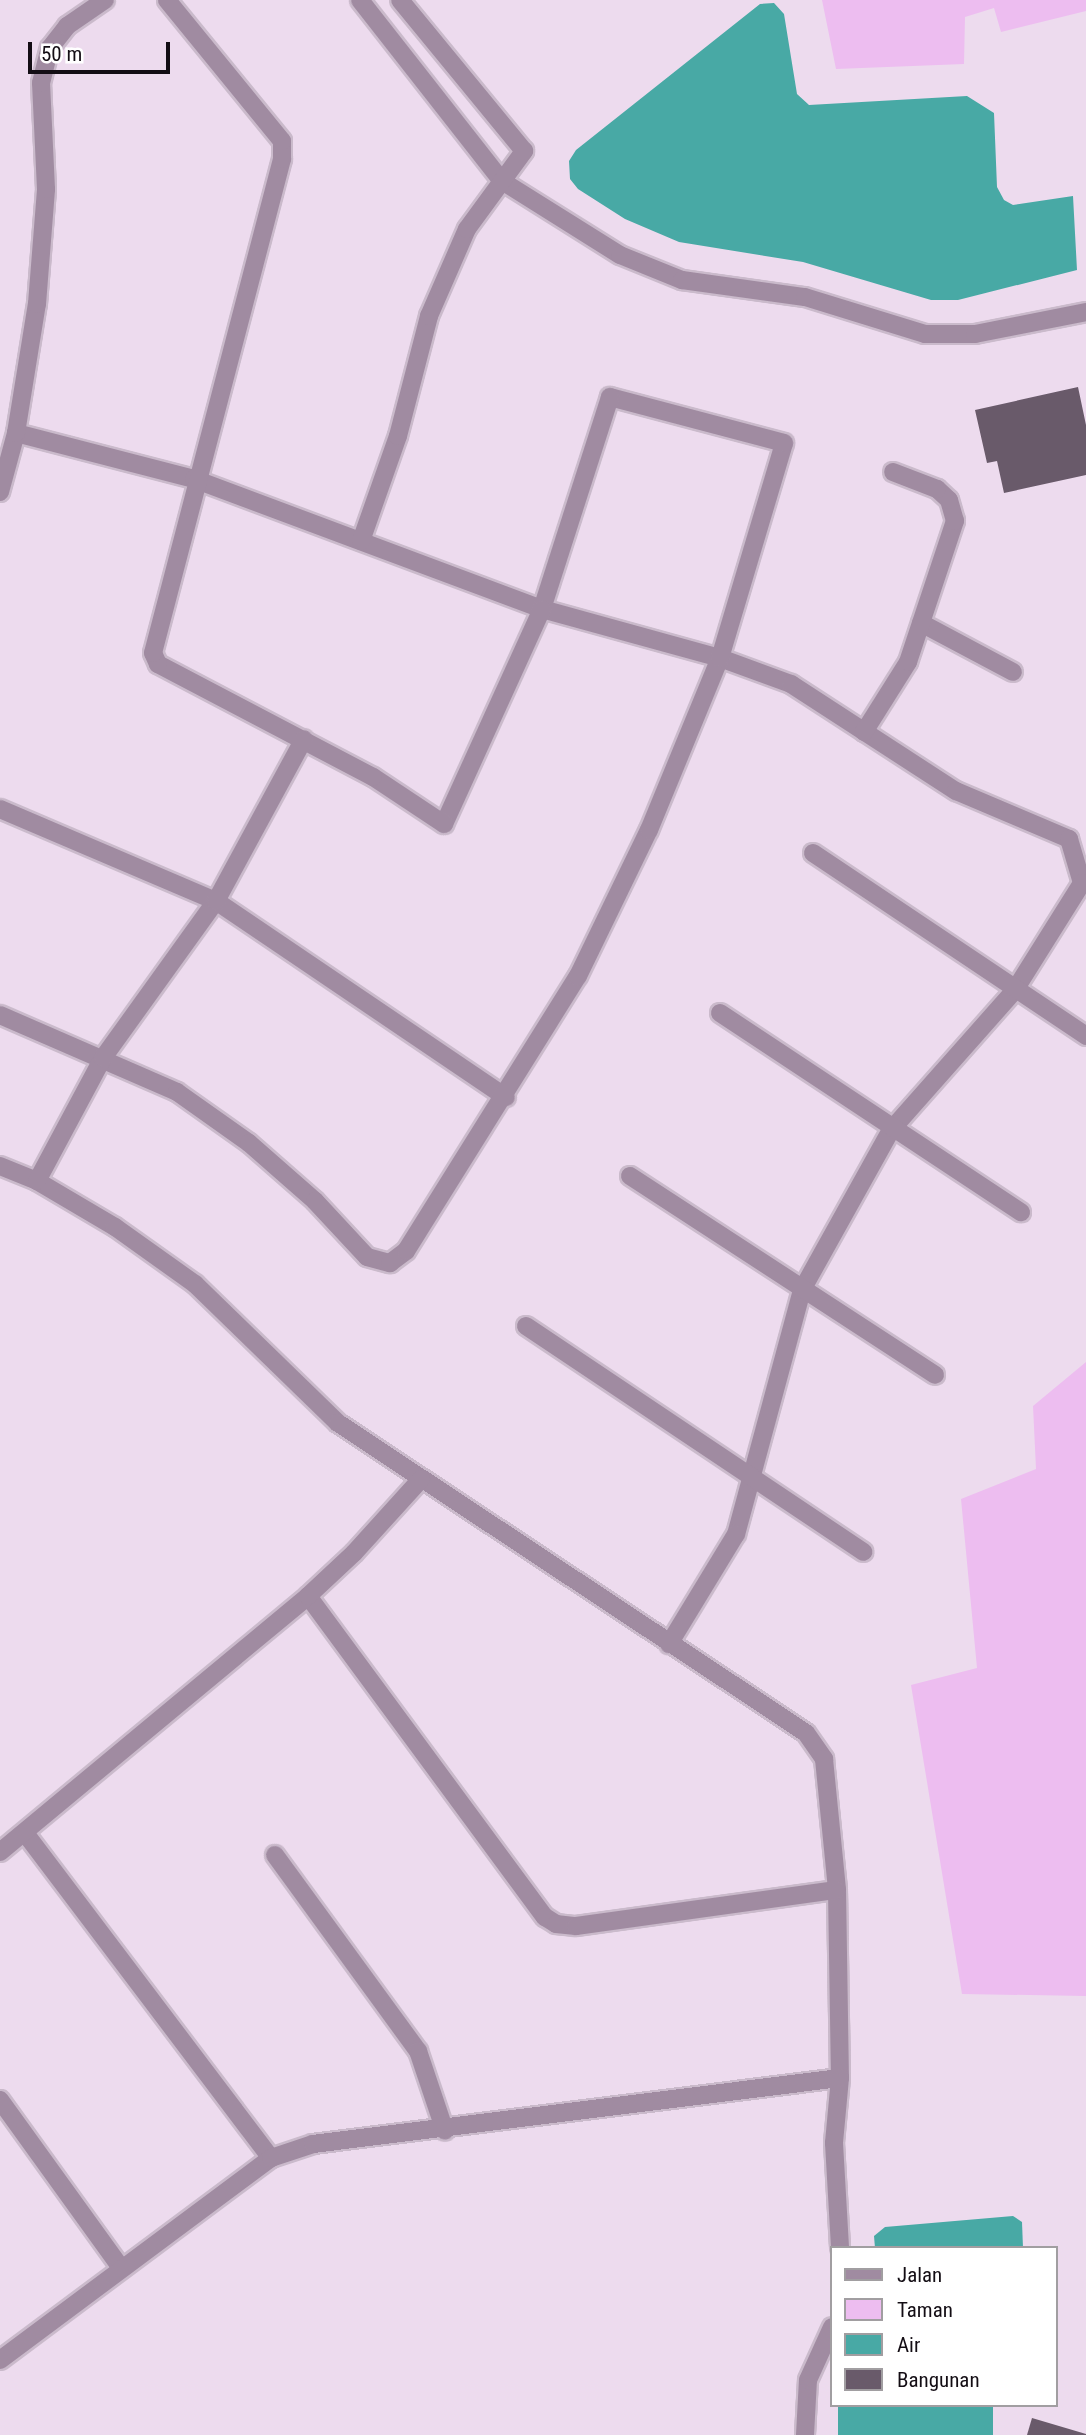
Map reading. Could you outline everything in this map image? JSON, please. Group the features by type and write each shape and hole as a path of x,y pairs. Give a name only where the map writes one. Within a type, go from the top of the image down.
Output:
{"street":[{"path":"0,492 16,433 37,304 46,189 41,83 50,48 67,26 105,0"},
{"path":"0,1015 177,1092 315,1200 367,1257 390,1263 406,1251 506,1097 578,976 649,830 720,658 784,443 610,397 542,609 444,824 373,776 158,664 153,653 194,479 282,159 282,141 167,0"},
{"path":"360,0 502,181 620,255 682,280 805,297 925,334 975,334 1086,312"},
{"path":"360,541 398,436 429,316 467,229 524,152 400,0"},
{"path":"16,433 194,479 542,609 720,658 791,684 956,791 1069,839 1082,883 1015,990 891,1130 802,1290 736,1534 668,1644"},
{"path":"864,732 908,662 956,521 949,500 937,489 893,472"},
{"path":"922,622 1013,672"},
{"path":"37,1181 103,1058 216,901 304,739"},
{"path":"0,809 216,901 506,1097"},
{"path":"813,853 1086,1037"},
{"path":"720,1013 891,1130 1021,1212"},
{"path":"0,1166 37,1181 115,1227 195,1284 338,1423 806,1733 824,1759 837,1890 840,2078 834,2143 840,2246"},
{"path":"629,1175 935,1375"},
{"path":"526,1326 692,1439 751,1474 863,1552"},
{"path":"0,1852 308,1595 354,1553 421,1479"},
{"path":"308,1595 545,1917 556,1924 576,1926 837,1890"},
{"path":"25,1833 271,2158"},
{"path":"275,1855 418,2051 445,2131"},
{"path":"0,2360 271,2158 313,2144 445,2131 840,2078"},
{"path":"0,2100 121,2268"},
{"path":"805,2435 808,2380 830,2331"}],"green space":[{"path":"822,0 1086,0 1086,11 1001,32 994,8 965,17 964,64 836,69"},
{"path":"1086,1362 1086,1996 962,1994 911,1685 977,1668 961,1499 1036,1469 1033,1406"}],"water":[{"path":"774,3 784,14 797,94 809,105 967,96 994,113 997,187 1004,200 1013,205 1073,196 1077,270 958,300 931,300 803,262 679,242 625,219 578,189 570,179 569,161 576,150 760,4"},
{"path":"1013,2216 1022,2222 1023,2246 875,2246 874,2236 885,2227"},
{"path":"838,2407 993,2407 993,2435 838,2435"}],"building":[{"path":"1078,387 1086,425 1086,475 1004,493 997,461 987,463 975,410"},
{"path":"1032,2418 1086,2434 1086,2435 1027,2435"}]}
